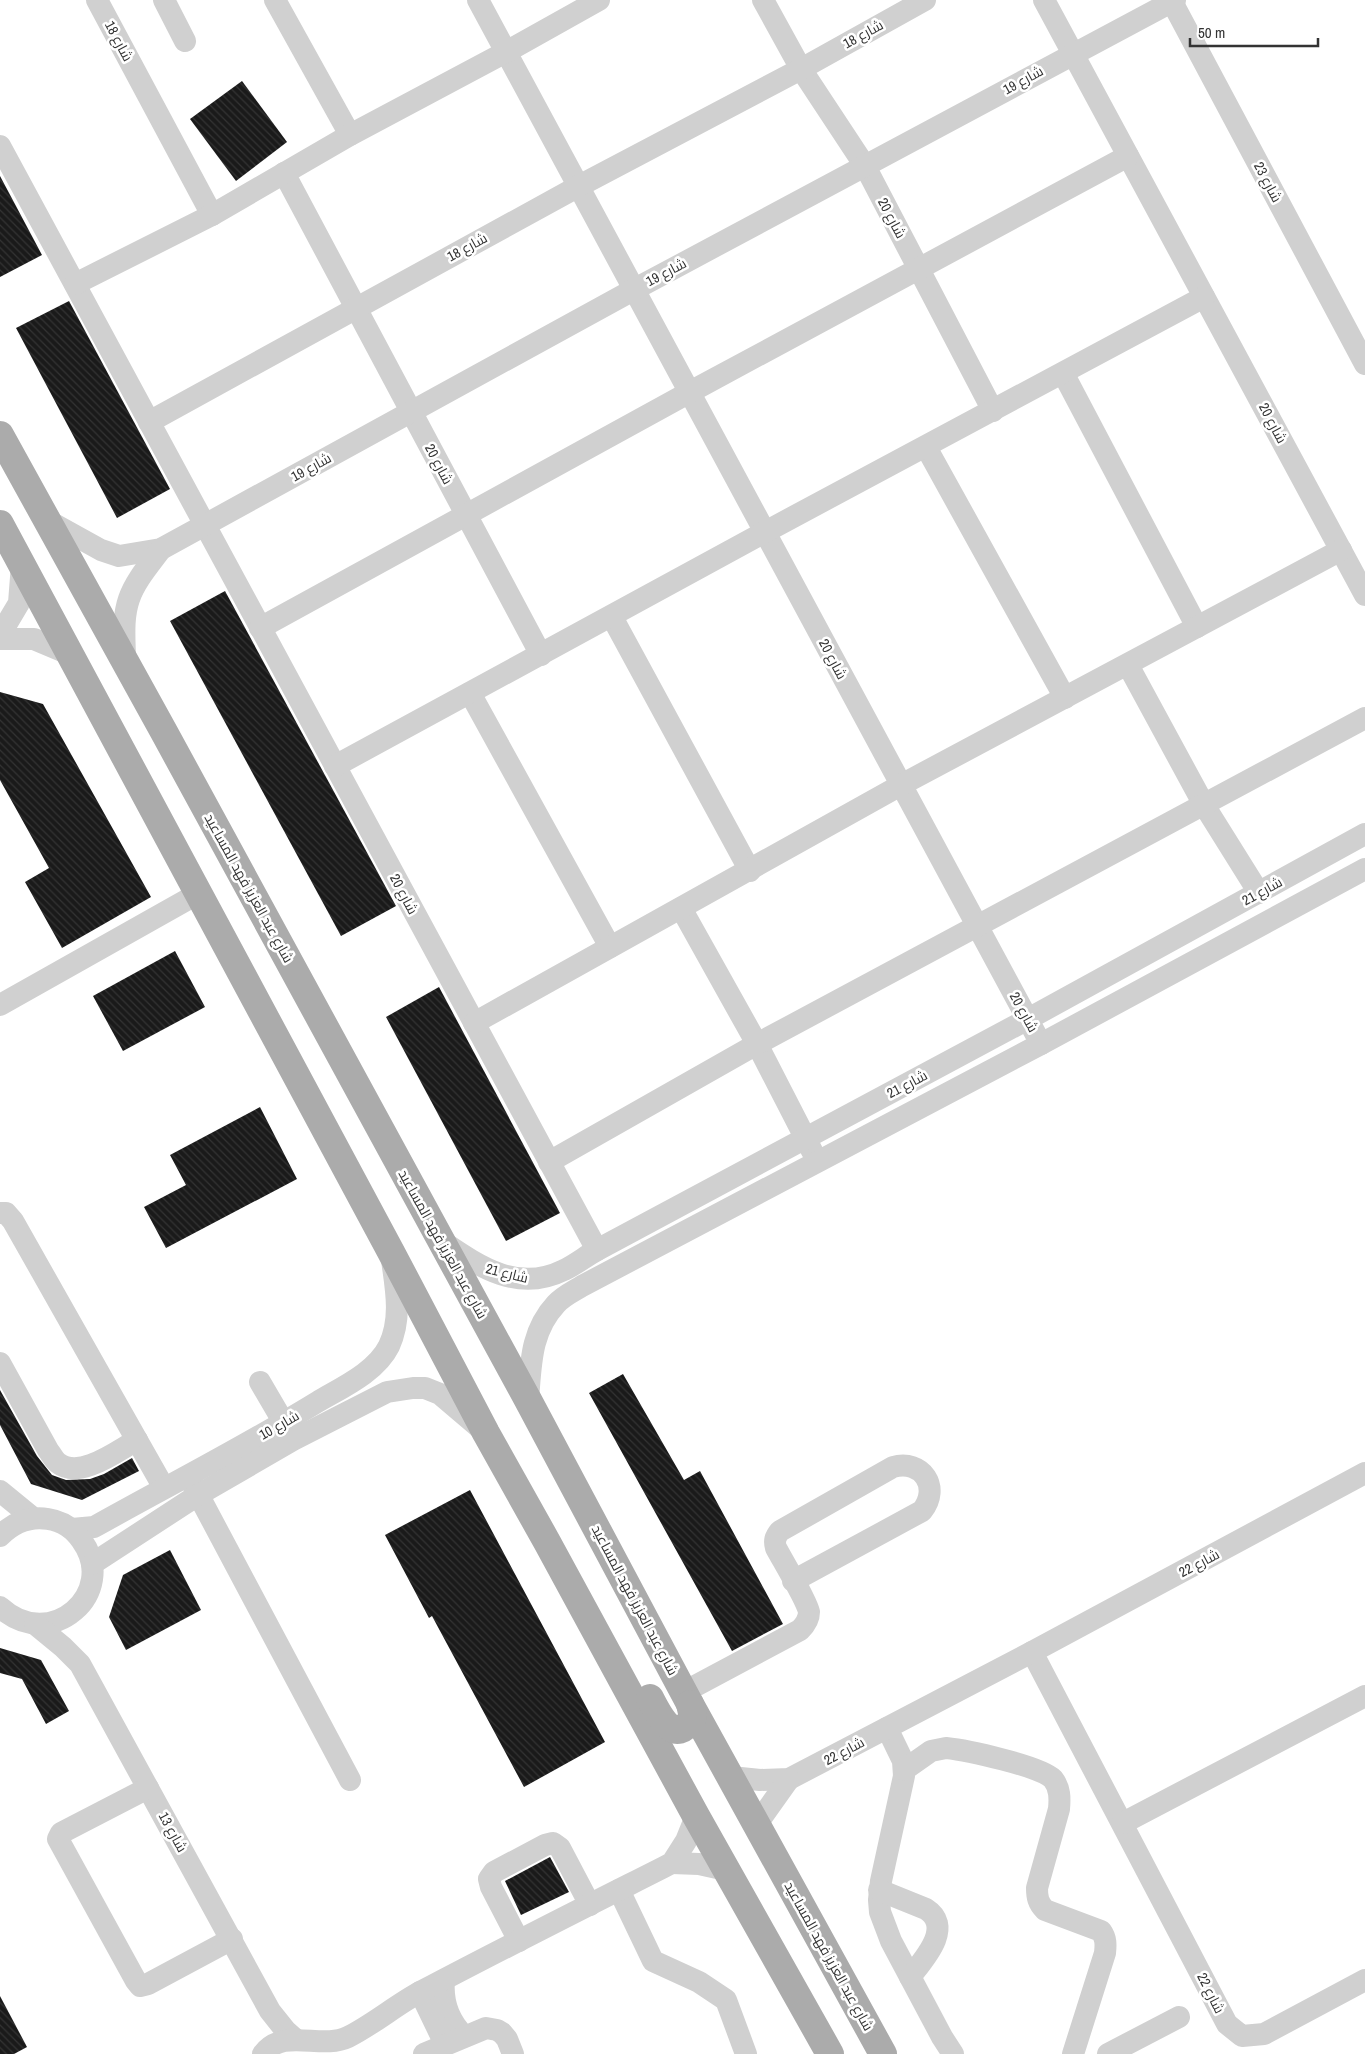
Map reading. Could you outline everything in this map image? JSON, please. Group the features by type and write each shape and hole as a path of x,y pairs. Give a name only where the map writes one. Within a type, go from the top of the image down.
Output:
{"main road":[{"name":"شارع عبد العزيز فهد المساعيد","path":"0,435 443,1242 687,1698 883,2054"},
{"path":"0,524 72,654 486,1433 696,1816 830,2054"},
{"path":"547,1542 580,1569 662,1720 671,1729 679,1730 688,1726 693,1717 687,1698"}],"street":[{"name":"شارع 18","path":"97,0 212,214"},
{"path":"164,0 185,41"},
{"path":"275,0 350,134"},
{"path":"478,0 634,289"},
{"path":"74,284 212,214 350,134 506,52 599,0"},
{"path":"763,0 801,69 865,166"},
{"name":"شارع 18","path":"149,422 579,186 801,69 925,0"},
{"path":"1044,0 1073,53"},
{"name":"شارع 19","path":"46,519 101,550 119,556 161,549 634,289 1172,1"},
{"name":"شارع 23","path":"1172,1 1363,355"},
{"name":"شارع 20","path":"1073,53 1365,595"},
{"path":"0,146 205,525"},
{"path":"260,628 690,392 1128,156"},
{"name":"شارع 20","path":"865,166 993,411"},
{"path":"284,173 411,413"},
{"name":"شارع 20","path":"634,289 1041,1044"},
{"path":"335,766 765,532 1204,297"},
{"path":"1064,373 1197,627"},
{"name":"شارع 20","path":"411,413 541,655"},
{"path":"926,447 1065,698"},
{"name":"شارع 20","path":"205,525 597,1250"},
{"name":"شارع 19","path":"125,662 124,621 129,598 140,578 161,549"},
{"path":"474,1023 901,786 1341,550"},
{"path":"22,564 19,602 0,637 34,640 72,654"},
{"path":"612,616 750,871"},
{"path":"1128,665 1204,805 1259,893"},
{"path":"470,693 610,948"},
{"path":"549,1162 757,1044 1365,718"},
{"name":"شارع 21","path":"443,1242 490,1272 533,1280 564,1270 597,1250 1028,1019 1365,834"},
{"name":"شارع 21","path":"528,1400 532,1351 545,1318 557,1302 582,1286 1041,1044 1365,869"},
{"path":"0,1005 199,893"},
{"path":"681,908 757,1044 816,1161"},
{"path":"0,1213 6,1213 13,1222 164,1488"},
{"name":"شارع 10","path":"289,1432 367,1371 388,1348 394,1333 398,1308 391,1252"},
{"path":"0,1363 48,1450 58,1463 74,1470 87,1467 138,1440"},
{"path":"260,1382 289,1432"},
{"name":"شارع 10","path":"92,1564 193,1485 289,1432 387,1392 425,1388 440,1394 486,1433"},
{"path":"687,1698 800,1630 808,1619 808,1612 774,1544 780,1531 893,1467 908,1465 921,1471 926,1477 929,1483 930,1498 922,1511 793,1581"},
{"name":"شارع 22","path":"731,1777 760,1780 789,1779 1032,1652 1365,1473"},
{"path":"193,1485 350,1780"},
{"name":"شارع 10","path":"72,1529 94,1527 164,1488 193,1485"},
{"path":"0,1491 32,1518"},
{"path":"0,1536 13,1525 32,1518 53,1520 72,1529 85,1544 92,1564"},
{"name":"شارع 13","path":"80,1664 76,1634 81,1604 90,1585 92,1564"},
{"path":"0,1622 56,1622 66,1617 81,1604"},
{"name":"شارع 13","path":"0,1607 16,1619 30,1623 59,1642 80,1664 277,2022 300,2040 313,2045 322,2054"},
{"name":"شارع 22","path":"1032,1652 1227,2024 1242,2036 1264,2034 1365,1980"},
{"path":"1123,1824 1365,1696"},
{"path":"887,1728 903,1761 904,1770 879,1890 880,1906 884,1925 910,1977 953,2054"},
{"path":"904,1770 931,1751 946,1748 1039,1770 1054,1780 1060,1798 1059,1809 1038,1882 1037,1898 1039,1904 1045,1910 1101,1931 1105,1936 1106,1943 1106,1953 1073,2054"},
{"name":"شارع 22","path":"757,1824 789,1779"},
{"path":"148,1788 61,1833 58,1839 131,1972 138,1984 144,1986 232,1938"},
{"path":"672,1863 686,1841 696,1816"},
{"path":"518,1941 489,1879 494,1872 545,1845 553,1843 560,1848 590,1905"},
{"path":"261,2054 273,2044 284,2040 326,2042 342,2046 420,1992 672,1863 699,1864 726,1870"},
{"path":"619,1890 652,1961 698,1982 726,2000 746,2054"},
{"path":"879,1890 926,1909 932,1913 938,1923 933,1947 910,1977"},
{"path":"444,1980 443,1991 447,2012 457,2029 455,2040"},
{"path":"420,1992 455,2040"},
{"name":"شارع 13","path":"261,2054 266,2031 265,2000"},
{"path":"1108,2054 1179,2017"},
{"path":"424,2054 486,2028 497,2030 507,2039 513,2054"}],"building":[{"path":"242,81 287,142 236,181 190,119"},
{"path":"0,176 42,255 0,277"},
{"path":"69,301 170,489 117,518 16,328"},
{"path":"225,591 396,906 341,936 170,621"},
{"path":"0,692 43,704 151,897 62,948 25,882 49,868 0,780"},
{"path":"175,951 205,1007 123,1051 93,996"},
{"path":"439,987 560,1213 506,1241 386,1017"},
{"path":"260,1107 297,1179 166,1248 144,1207 186,1185 170,1155"},
{"path":"623,1374 684,1480 700,1471 783,1624 732,1651 589,1393"},
{"path":"0,1390 37,1456 52,1475 66,1480 90,1479 104,1474 132,1458 139,1471 82,1500 31,1484 0,1425"},
{"path":"470,1490 605,1742 524,1787 432,1616 429,1618 385,1535"},
{"path":"170,1550 201,1610 126,1650 109,1617 123,1575"},
{"path":"0,1648 41,1660 69,1711 46,1724 22,1679 0,1673"},
{"path":"550,1857 569,1892 521,1915 505,1881"},
{"path":"0,1996 27,2047 14,2054 0,2054"}]}
